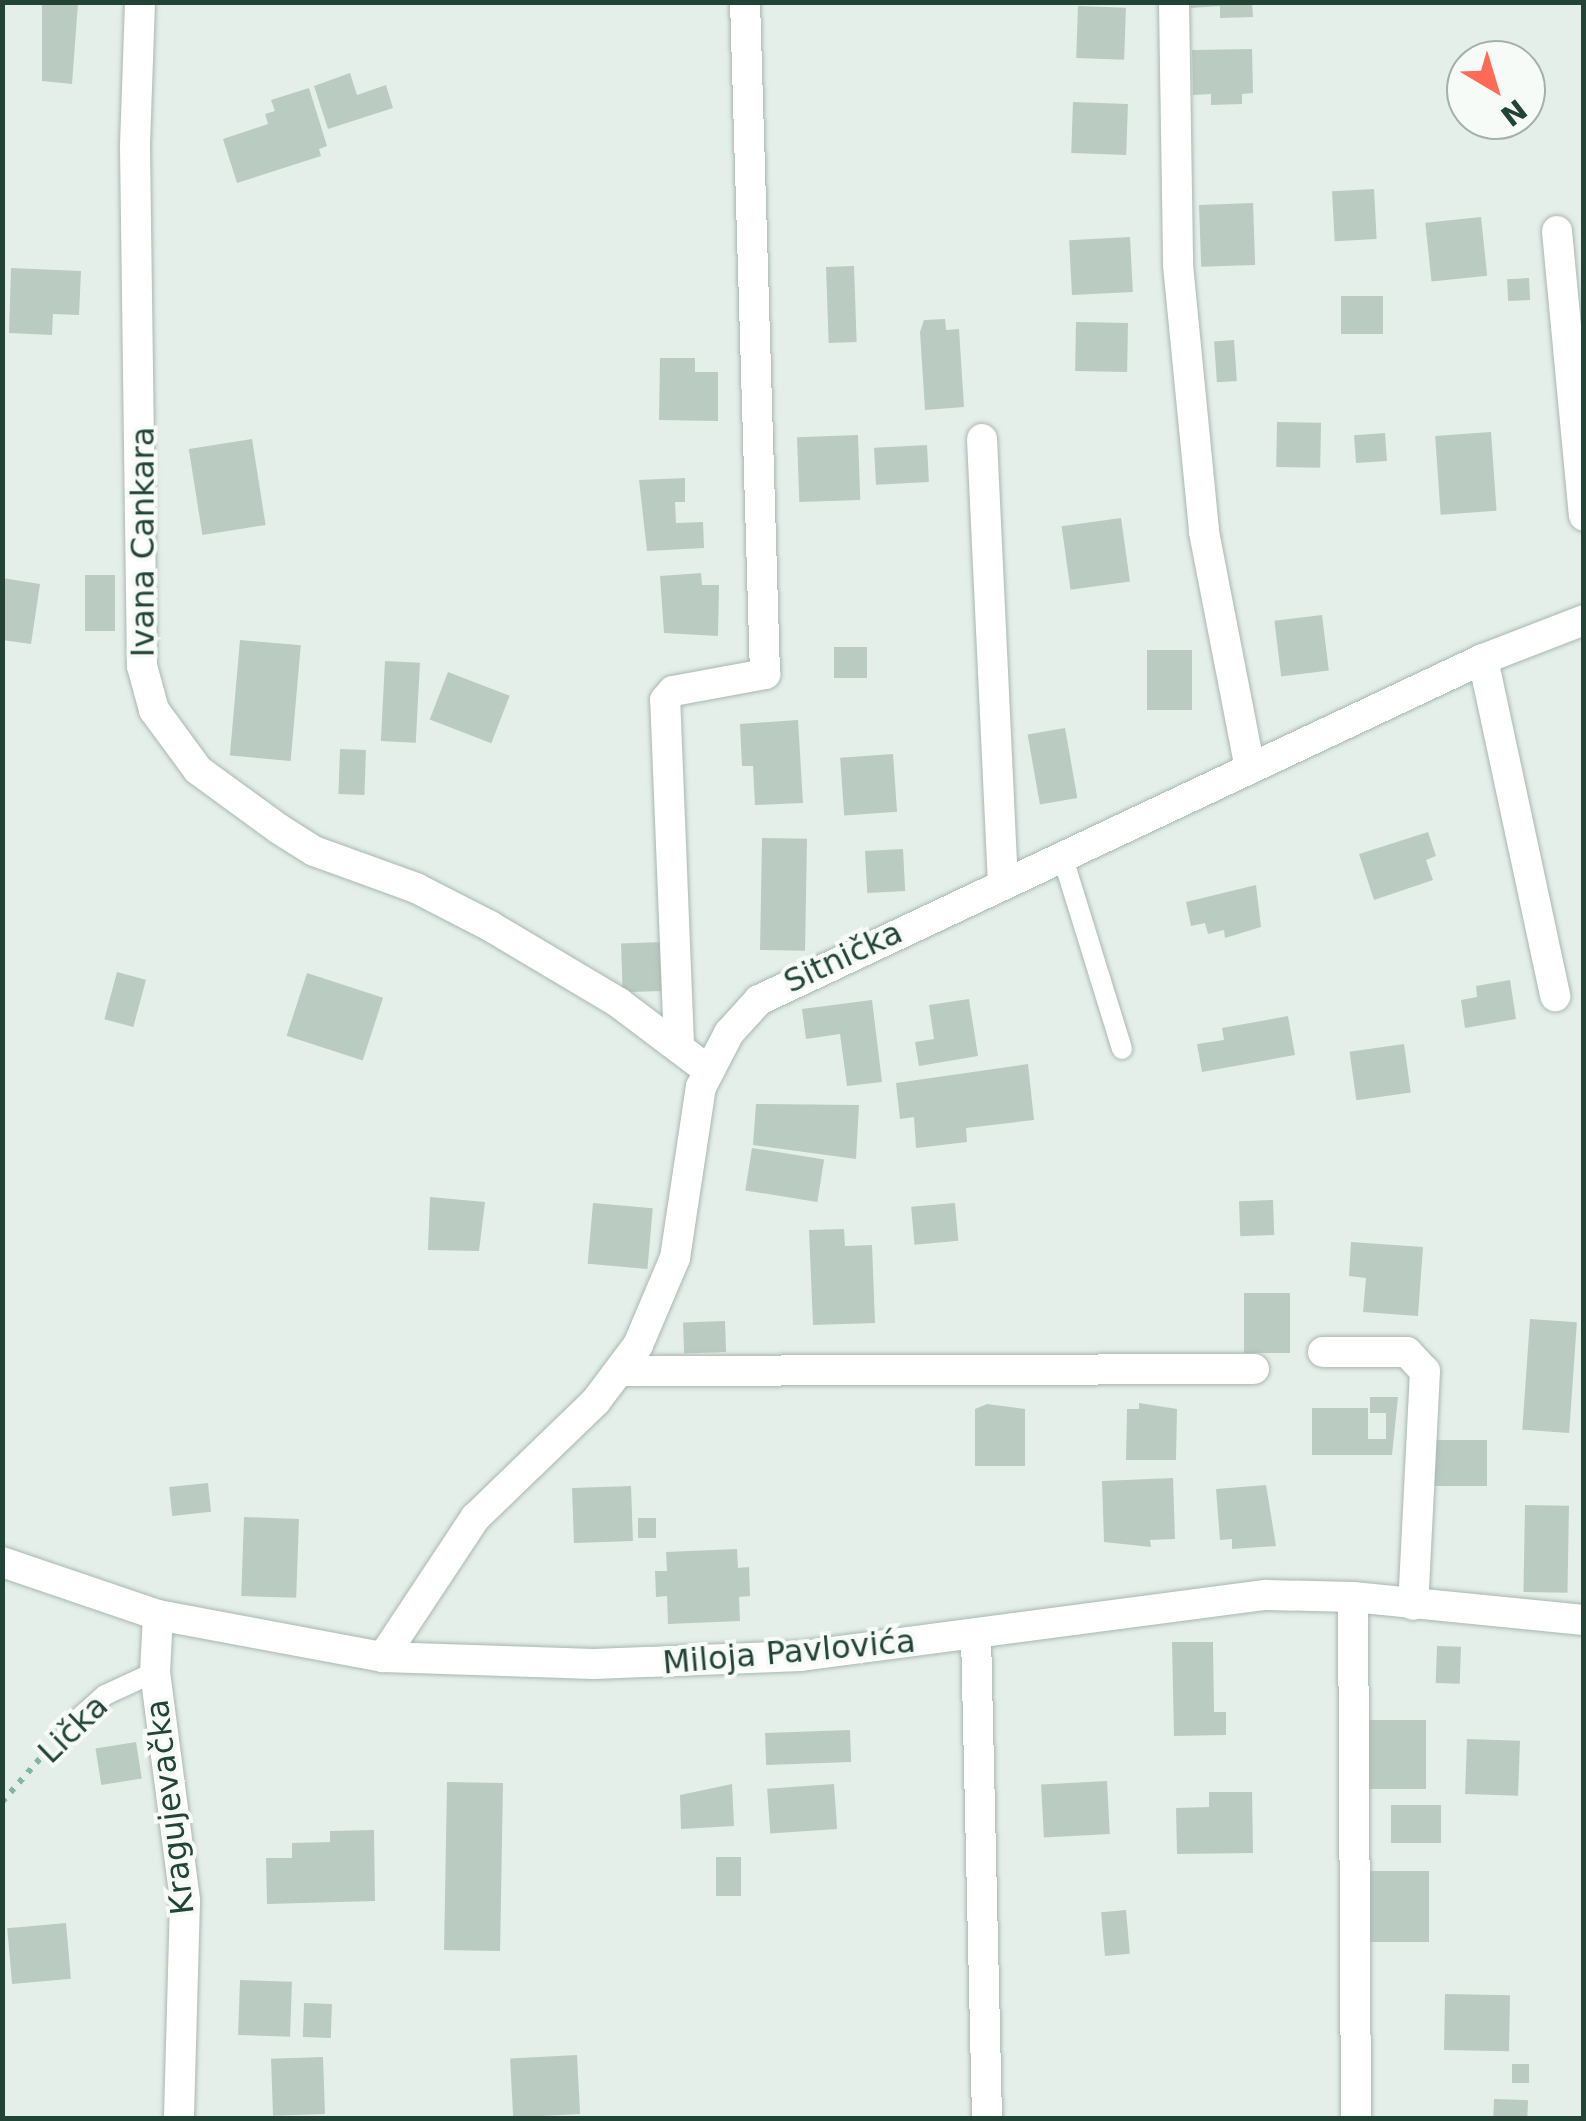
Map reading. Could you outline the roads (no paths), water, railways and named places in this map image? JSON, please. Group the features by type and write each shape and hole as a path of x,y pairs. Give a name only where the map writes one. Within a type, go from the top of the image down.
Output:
{"street":[{"name":"Ivana Cankara","path":"140,2 135,147 142,666 154,710 198,770 279,829 490,926 679,1044 708,1070"},
{"path":"679,1044 665,700 674,691 765,674 745,2"},
{"path":"1174,2 1178,265 1204,532 1250,768"},
{"path":"1558,231 1584,516"},
{"path":"982,439 1002,882"},
{"name":"Sitnička","path":"383,1658 475,1518 622,1371 666,1290 708,1070 742,1016 776,987 1483,658 1584,620"},
{"path":"1483,658 1555,996"},
{"path":"1323,1352 1407,1352 1425,1371 1413,1605"},
{"path":"622,1371 1254,1369"},
{"name":"Miloja Pavlovića","path":"2,1562 158,1615 383,1658 709,1663 976,1634 1212,1601 1353,1597 1584,1620"},
{"path":"1353,1597 1356,2118"},
{"name":"Kragujevačka","path":"158,1615 154,1672 186,1901 179,2118"},
{"path":"976,1634 986,2118"}],"lane":[{"path":"1062,856 1122,1049"},
{"name":"Lička","path":"67,1729 105,1695 154,1672"}]}
